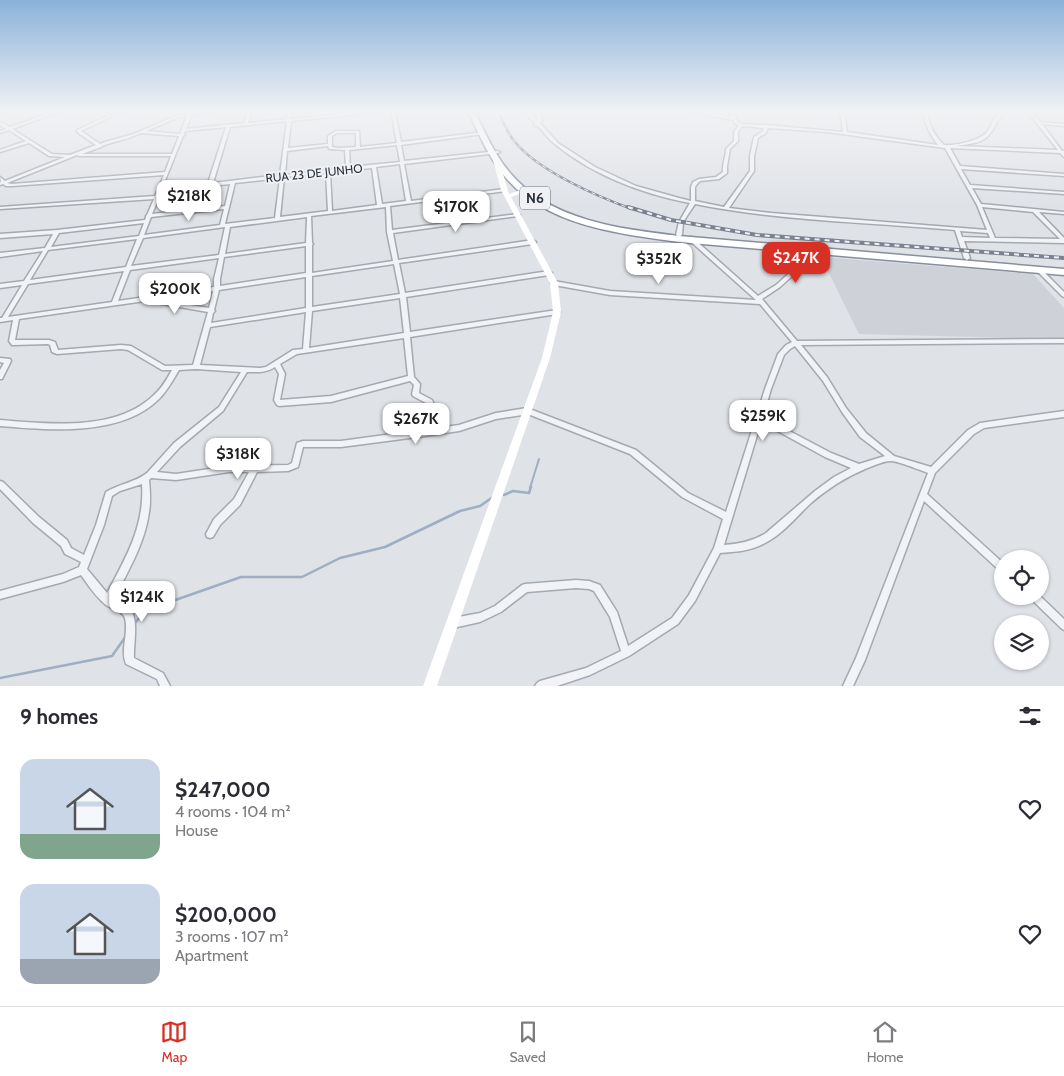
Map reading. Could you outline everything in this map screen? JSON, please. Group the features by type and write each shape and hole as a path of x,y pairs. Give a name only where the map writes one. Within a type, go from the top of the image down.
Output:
{"highway":[{"name":"N6","path":"488,143 511,179 524,191 554,209 607,228 637,234 1064,272"},
{"name":"N6","path":"490,143 495,155 510,172 523,184 557,206 590,220 622,228 679,235 1064,267"}],"street":[{"path":"0,151 27,143"},
{"path":"32,143 54,156 173,155"},
{"path":"96,143 100,146"},
{"path":"2,183 109,143"},
{"path":"114,303 179,143"},
{"path":"210,185 223,143"},
{"path":"277,220 286,143"},
{"path":"358,143 358,148"},
{"path":"285,150 329,145 333,149 347,149 398,143"},
{"path":"398,143 410,202"},
{"path":"556,143 583,163 607,176 632,186 693,203 816,218 989,232"},
{"path":"679,235 681,222 693,203 693,187 695,183 699,180 717,178 725,173 723,165 729,155 728,149 734,143"},
{"path":"726,208 752,171 755,143"},
{"path":"918,143 947,147 1062,152"},
{"path":"941,143 947,147 979,205 993,240"},
{"path":"947,147 963,143"},
{"path":"1055,144 1064,145"},
{"path":"1055,144 1064,156"},
{"path":"347,149 348,169"},
{"path":"430,686 527,412 552,338 557,312 552,278 506,193 495,155"},
{"name":"RUA 23 DE JUNHO","path":"161,190 374,166 495,155"},
{"path":"374,166 380,206"},
{"path":"958,168 1064,176"},
{"path":"328,171 330,212"},
{"path":"0,178 2,183 12,186 166,173"},
{"path":"196,367 209,325 217,288 227,207 233,182"},
{"path":"968,186 1064,193"},
{"path":"0,255 410,202 524,191"},
{"path":"0,208 158,197"},
{"path":"388,205 390,232 402,296 411,378 417,384 415,394 430,402 425,433"},
{"path":"979,205 1064,213"},
{"path":"0,236 57,232 227,207"},
{"path":"961,239 1064,242 1034,210"},
{"path":"390,232 518,215"},
{"path":"306,350 309,310 310,216"},
{"path":"957,229 967,258"},
{"path":"2,320 28,282 57,232"},
{"path":"691,239 761,300 825,379 844,410 864,435 892,458 932,471"},
{"path":"2,320 533,242"},
{"path":"0,286 310,244"},
{"path":"209,325 402,296 552,278 610,293 761,300 818,250"},
{"path":"1038,270 1064,295"},
{"path":"141,299 212,311"},
{"path":"16,318 12,341 49,342 53,344 54,350 57,352 121,346 130,348 158,366 176,369 196,367 244,370 267,369 287,355 306,350 557,312"},
{"path":"540,686 587,672 626,653 675,621 692,598 718,549 781,354 788,347 796,343 969,340 1064,341"},
{"path":"0,360 8,361 0,377"},
{"path":"276,364 282,374 279,403 331,399 411,378"},
{"path":"0,423 65,427 122,417 142,408 156,398 176,369"},
{"path":"108,601 133,551 145,517 148,503 147,477 178,445 220,409 244,370"},
{"path":"0,595 63,578 82,570 100,525 109,494 147,477 176,477 229,469 292,467 295,465 300,445 303,444 341,444 425,433 459,428 501,415 527,412 633,452 685,495 728,517"},
{"path":"848,686 860,660 932,471 971,432 983,425 1064,414"},
{"path":"759,418 828,455 857,467"},
{"path":"718,549 743,548 762,542 781,529 821,490 857,467 873,461 892,458"},
{"path":"210,534 217,522 237,502 255,468"},
{"path":"0,484 36,520 64,542 68,551 86,560"},
{"path":"924,496 994,560"},
{"path":"82,570 108,601 124,609 129,615 131,638 128,652 129,661 160,676 165,686"},
{"path":"453,623 480,617 498,609 525,588 576,584 589,585 597,588 614,615 626,653"},
{"path":"1043,605 1064,625"}],"shaded area":[{"path":"821,257 1033,274 1064,308 1064,339 859,334"}],"waterway":[{"path":"530,488 539,459"},
{"path":"504,495 513,491 529,493 531,487"},
{"path":"133,626 144,611 241,577 302,577 340,558 385,547 460,511 480,506 493,497"},
{"path":"0,678 112,656 126,636"}],"railway":[{"path":"516,143 525,153 553,173 585,190 632,209"},
{"path":"628,207 671,220 757,235 1064,258"}]}
